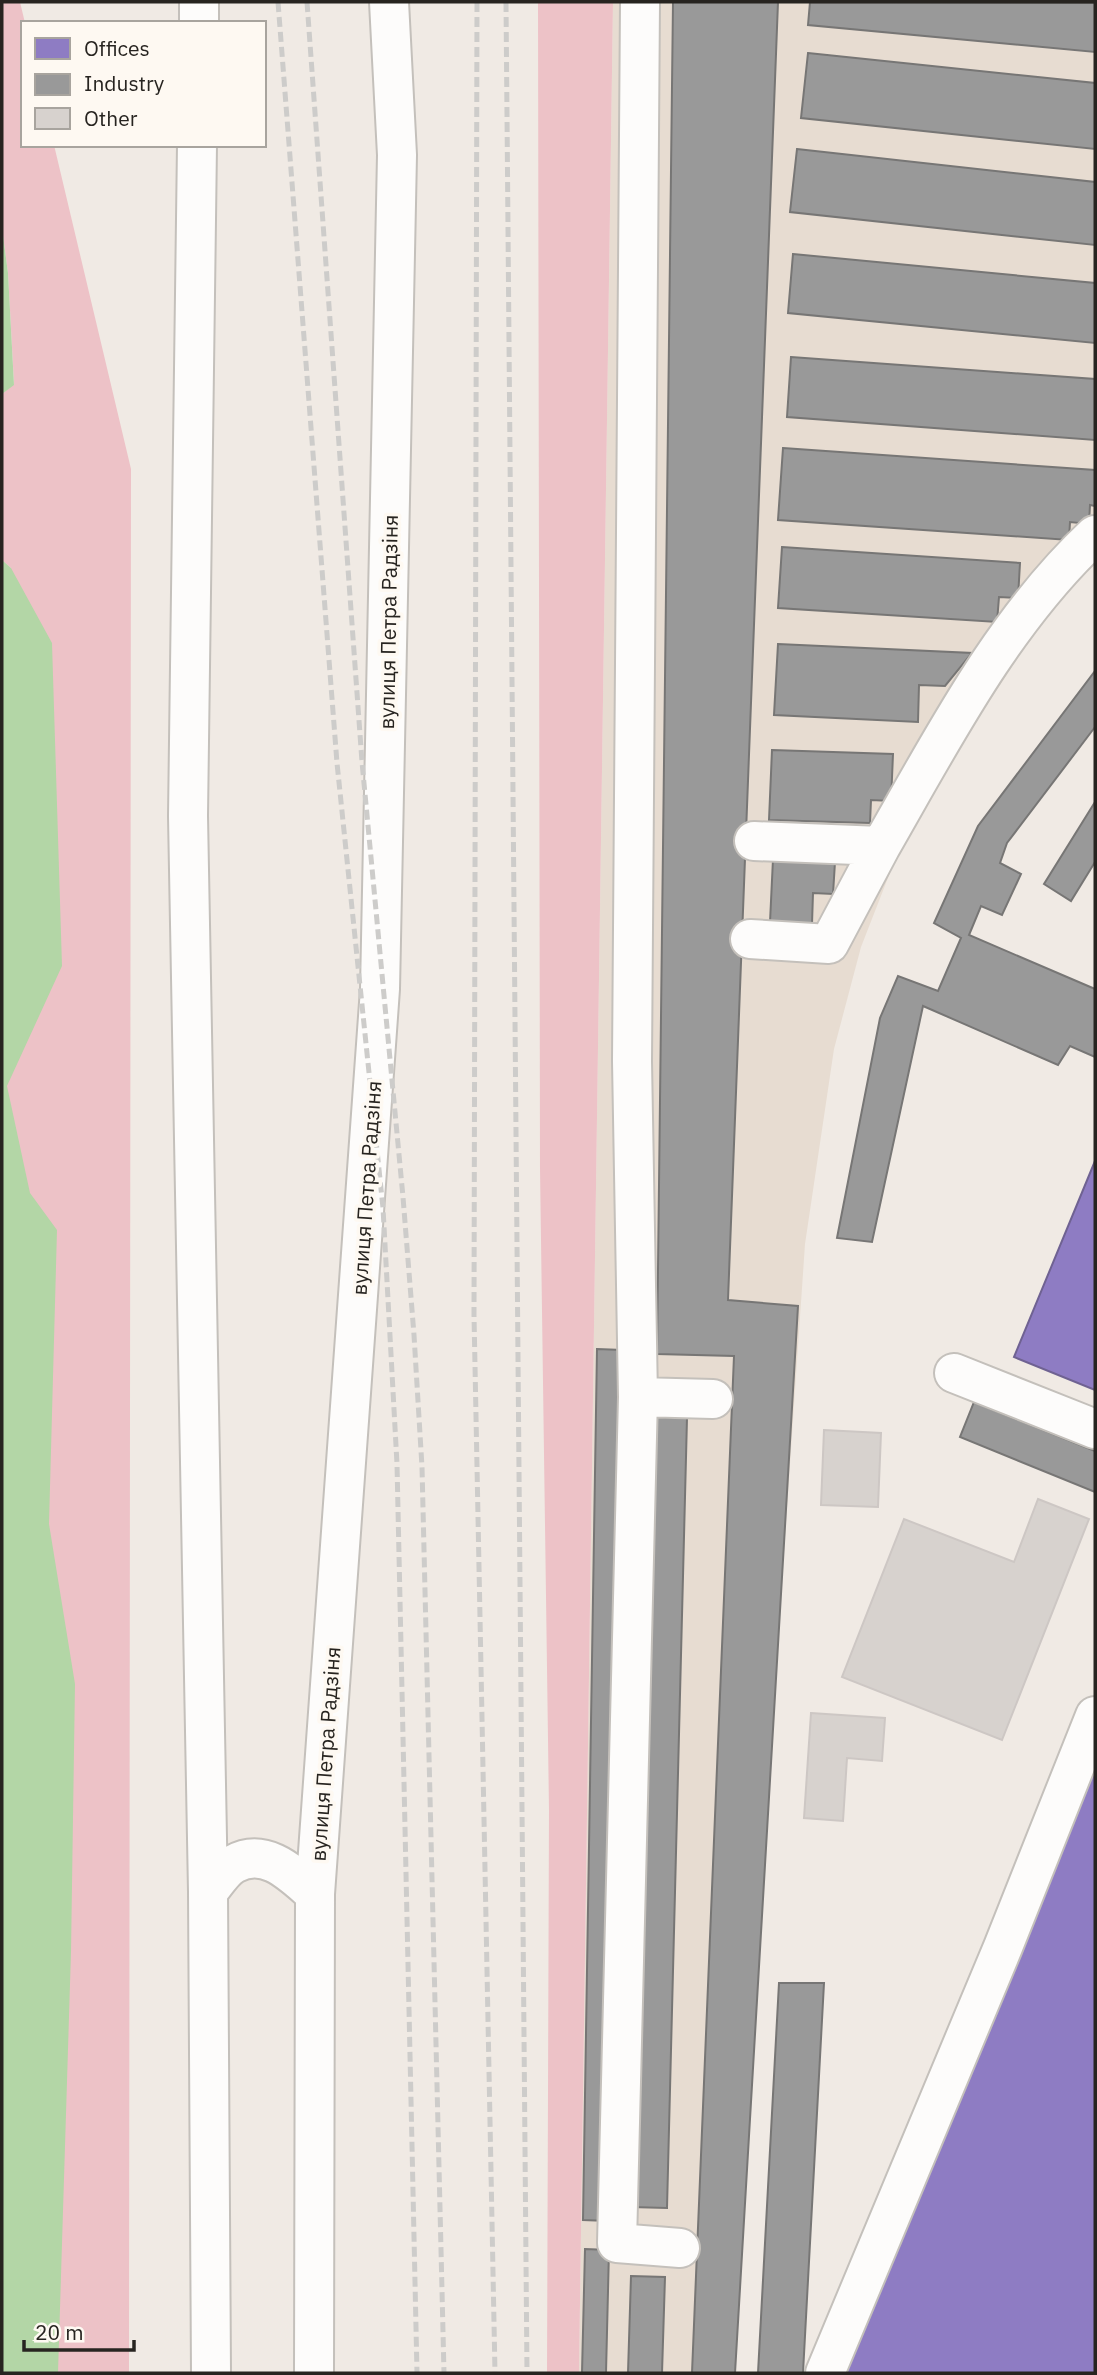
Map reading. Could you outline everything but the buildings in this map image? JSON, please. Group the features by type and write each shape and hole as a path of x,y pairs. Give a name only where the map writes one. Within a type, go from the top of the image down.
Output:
{"main road":[{"path":"199,2 199,21"},
{"name":"вулиця Петра Радзіня","path":"314,2373 315,1894 380,989 397,155 389,2"},
{"path":"640,2 632,1061 638,1397 618,2243 680,2248"},
{"path":"197,147 188,816 208,1892 211,2373"},
{"path":"750,939 829,944 942,739 1002,643 1077,552 1095,535"},
{"path":"754,841 881,846"},
{"path":"954,1373 1095,1429"},
{"path":"638,1397 713,1399"},
{"path":"825,2373 1003,1947 1095,1716"},
{"path":"208,1892 233,1864 257,1858 279,1864 315,1894"}],"shaded area":[{"path":"2,2 20,2 25,21 21,21 21,147 54,147 131,469 129,2373 2,2373 2,1514 11,568 2,560 2,394 14,384 8,273 2,228"},
{"path":"538,2 613,2 579,2373 547,2373 549,1810 540,1168"},
{"path":"613,2 1095,2 1095,561 1036,630 909,824 861,947 834,1049 805,1244 728,2373 579,2373"},
{"path":"2,228 8,273 14,385 2,394"},
{"path":"2,560 11,568 52,643 62,966 7,1086 30,1193 57,1230 49,1524 75,1684 71,1952 58,2373 2,2373"}],"railway":[{"path":"278,2 337,763 383,1208 397,1464 417,2373"},
{"path":"307,2 362,762 403,1197 422,1467 444,2373"},
{"path":"477,2 474,1315 495,2373"},
{"path":"506,2 527,2373"}]}
